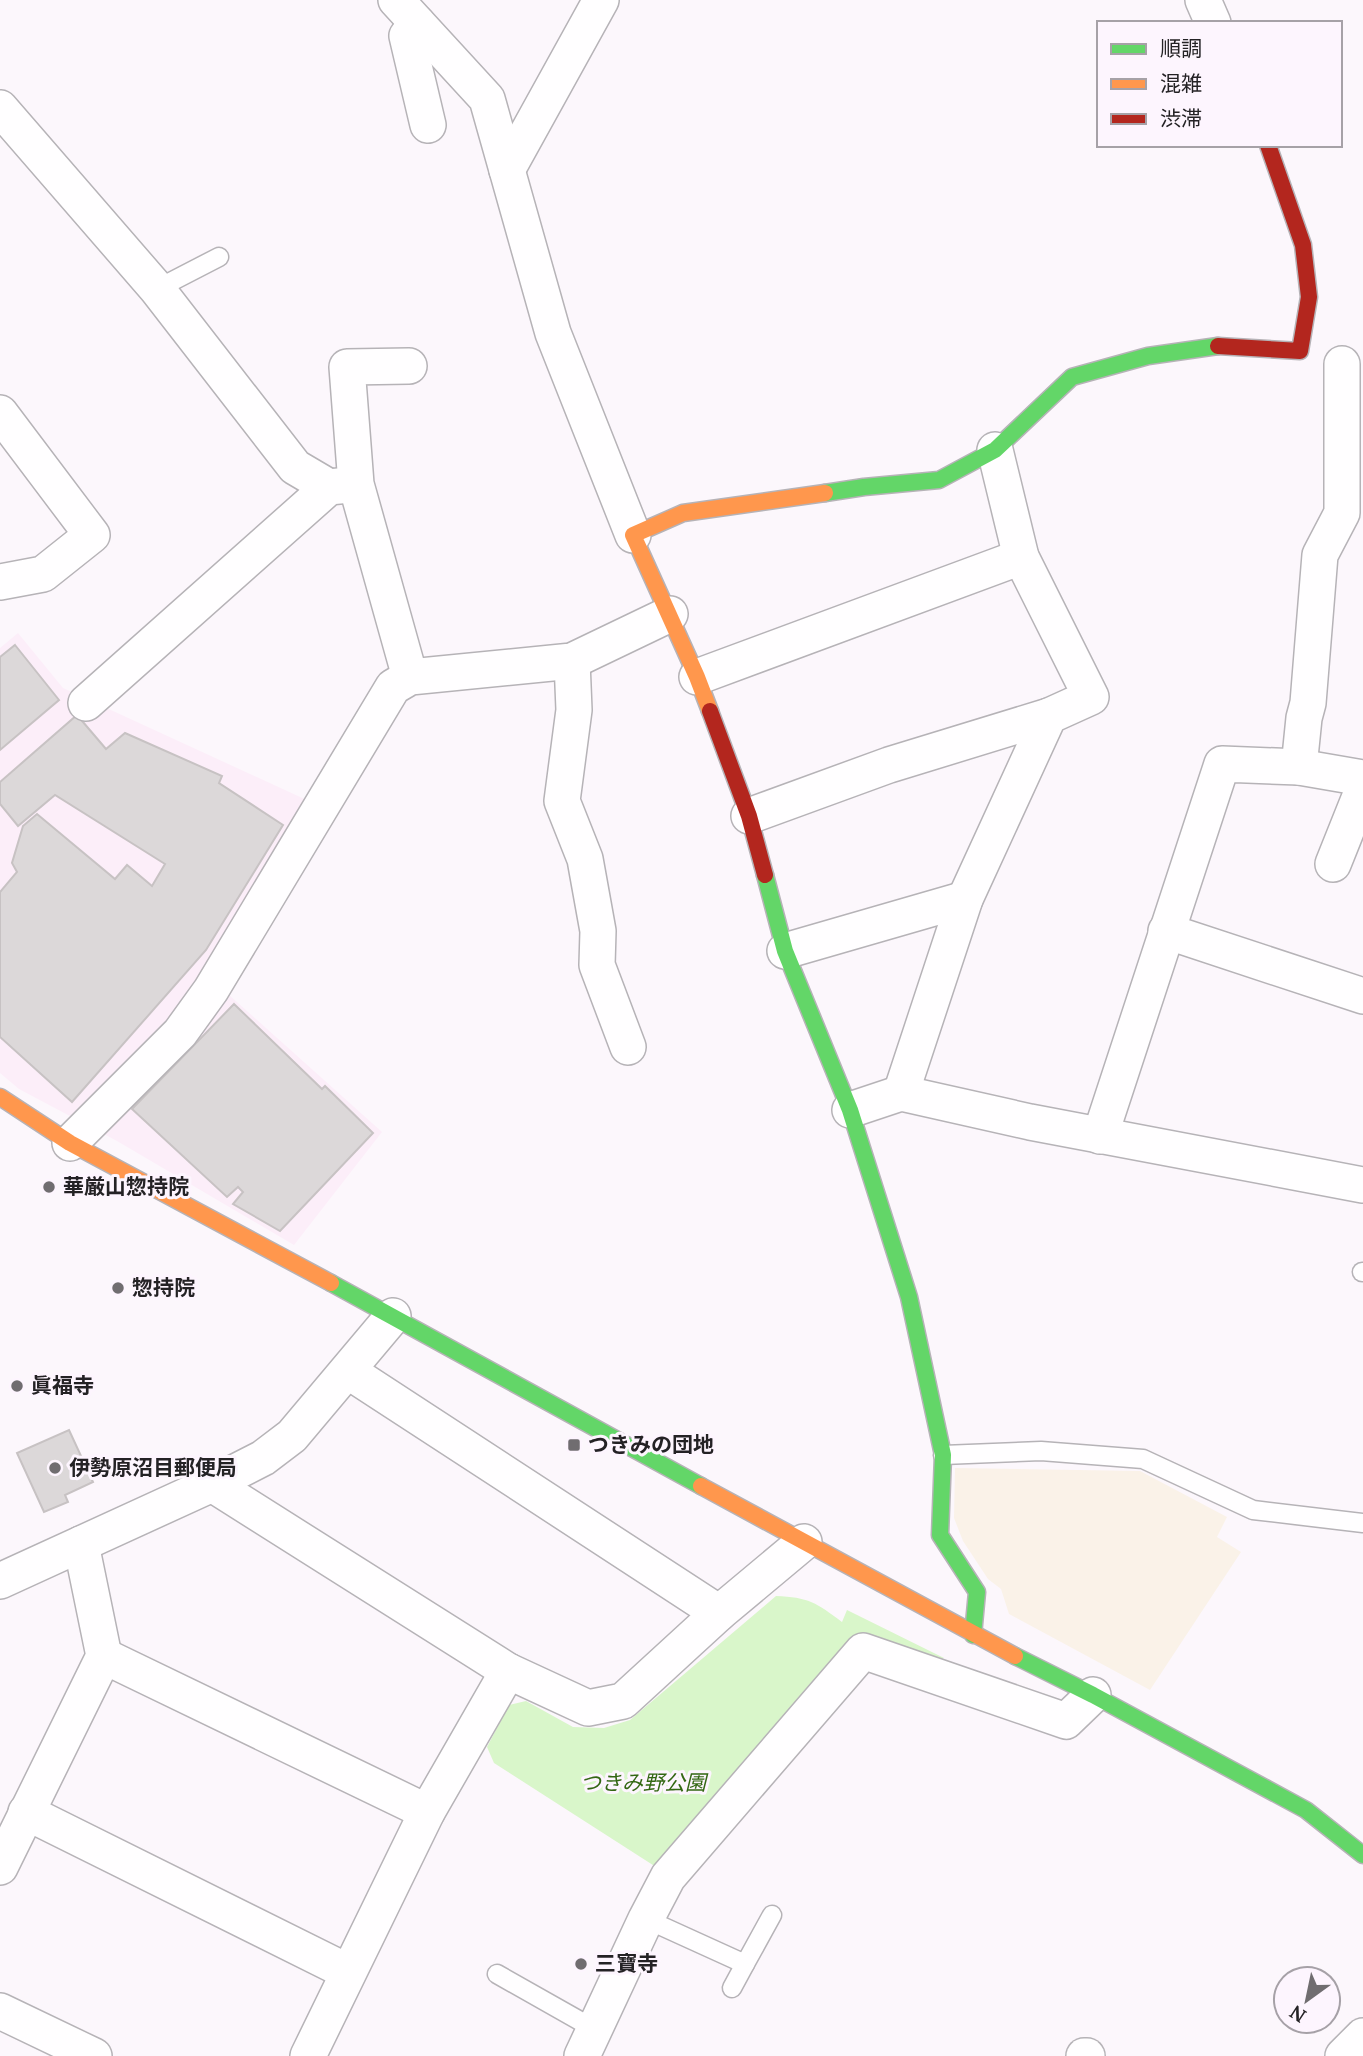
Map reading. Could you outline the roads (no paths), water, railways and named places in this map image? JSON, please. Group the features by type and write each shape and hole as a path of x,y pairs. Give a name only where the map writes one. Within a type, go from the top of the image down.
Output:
{"street":[{"path":"507,170 601,0"},
{"path":"1203,0 1212,21"},
{"path":"406,12 487,99 553,333 632,535 697,677 749,816 785,951 850,1110 909,1297 943,1455 940,1535 977,1592 973,1635"},
{"path":"406,12 406,96 428,125"},
{"path":"0,108 157,289 295,467 342,486"},
{"path":"1269,147 1303,245 1309,298 1300,351"},
{"path":"632,535 683,513 775,502 864,487 939,480 995,450 1072,377 1148,356 1213,346 1300,351 1352,366 1342,513 1305,581 1308,703 1293,716 1299,767"},
{"path":"409,366 347,367 342,486 410,677"},
{"path":"0,413 92,536 43,574 0,583"},
{"path":"749,816 889,765 1049,716 1091,697 1021,557 995,450"},
{"path":"86,703 342,486"},
{"path":"697,677 1021,557"},
{"path":"70,1143 180,1033 211,990 393,687 410,677 572,661 670,614"},
{"path":"572,661 574,710 562,801 585,859 598,931 597,965 628,1047"},
{"path":"901,1093 965,899 1049,716"},
{"path":"1100,1136 1222,764 1299,767 1363,778"},
{"path":"1333,864 1363,789"},
{"path":"785,951 965,899"},
{"path":"1166,931 1363,996"},
{"path":"850,1110 901,1093 1100,1136 1363,1185"},
{"path":"0,1097 70,1143 973,1635 1093,1695 1306,1810 1363,1855"},
{"path":"0,1581 263,1458 292,1436 393,1317"},
{"path":"348,1371 719,1613"},
{"path":"212,1484 508,1671 588,1708 623,1701 719,1613 804,1542"},
{"path":"0,1867 104,1656 81,1544"},
{"path":"589,2043 668,1877 863,1651 1066,1721 1093,1695"},
{"path":"104,1656 428,1812"},
{"path":"308,2056 428,1812 508,1671"},
{"path":"26,1812 348,1972"},
{"path":"0,2011 94,2056"},
{"path":"1343,2056 1363,2036"}],"lane":[{"path":"157,289 219,257"},
{"path":"943,1455 1041,1451 1143,1459 1254,1510 1363,1523"},
{"path":"732,1988 772,1915"},
{"path":"646,1919 745,1964"},
{"path":"497,1975 589,2043"}],"place":[{"name":"華厳山惣持院","path":"49,1187"},
{"name":"惣持院","path":"118,1288"},
{"name":"眞福寺","path":"17,1386"},
{"name":"つきみの団地","path":"574,1445"},
{"name":"伊勢原沼目郵便局","path":"55,1468"},
{"name":"三寶寺","path":"581,1964"}],"park label":[{"name":"つきみ野公園","path":"643,1783"}]}
